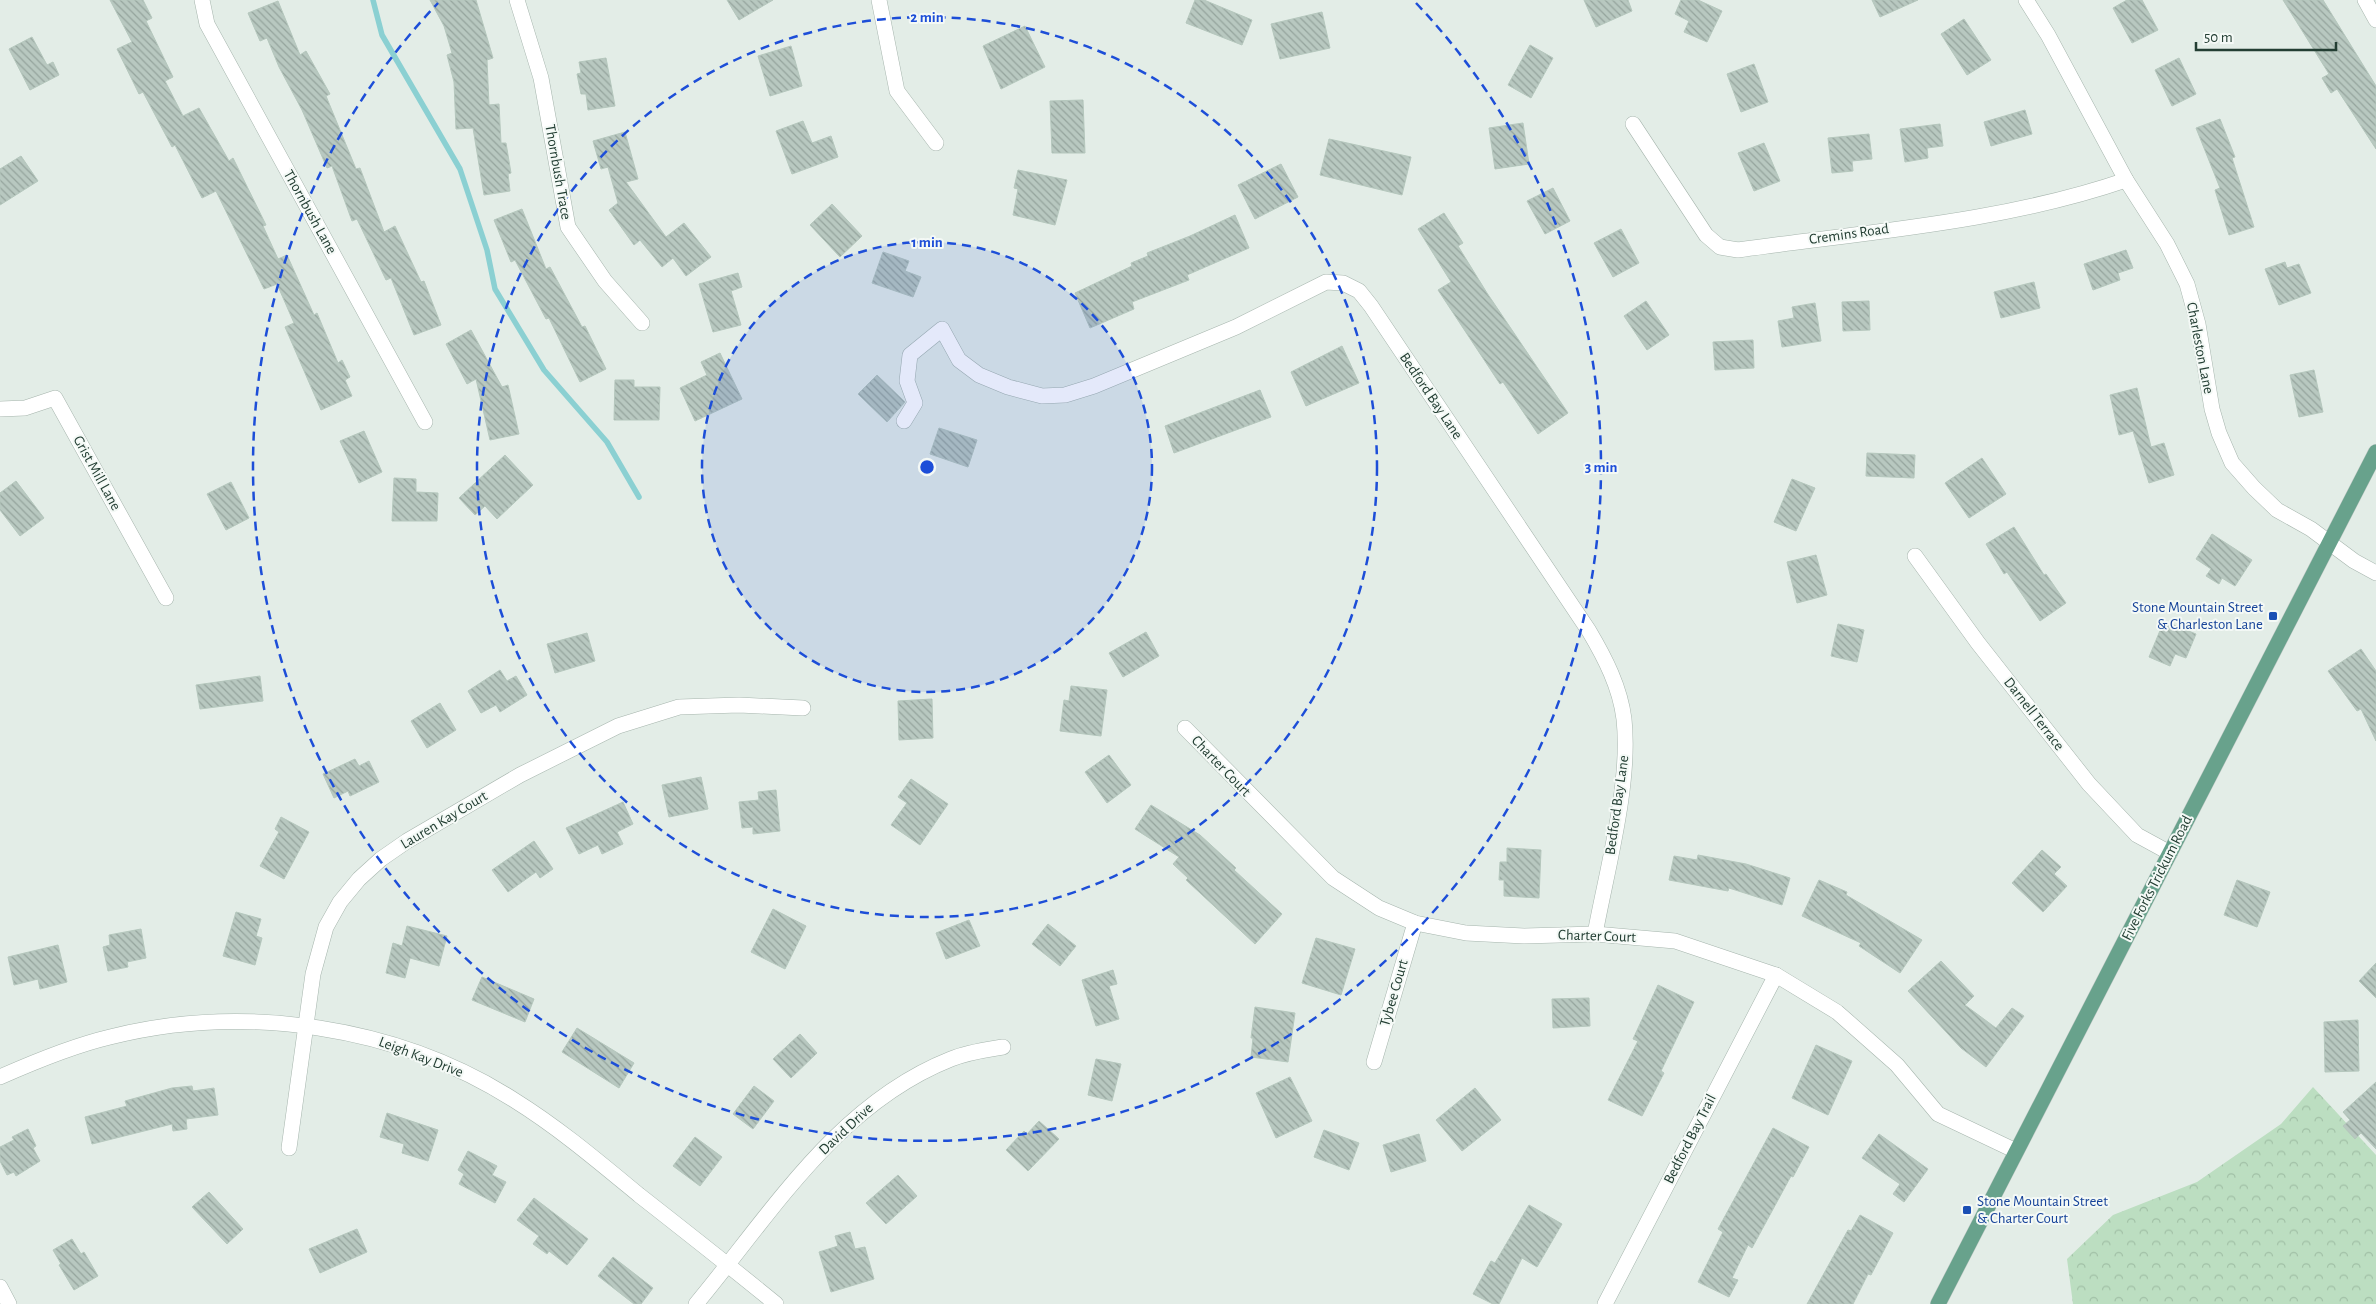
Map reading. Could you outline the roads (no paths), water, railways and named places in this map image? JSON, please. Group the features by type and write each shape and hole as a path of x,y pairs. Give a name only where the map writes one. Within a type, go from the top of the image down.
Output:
{"main road":[{"name":"Five Forks Trickum Road","path":"1938,1304 2376,452"}],"street":[{"name":"Thornbush Lane","path":"202,0 207,24 425,422"},
{"name":"Thornbush Trace","path":"517,0 541,78 568,227 605,281 642,323"},
{"path":"879,0 897,91 936,143"},
{"name":"Charleston Lane","path":"2026,0 2048,35 2126,180 2167,244 2187,284 2198,324 2212,409 2219,433 2232,463 2277,510 2311,529 2354,561 2376,573"},
{"path":"2365,0 2375,15"},
{"name":"Cremins Road","path":"1633,124 1706,235 1720,247 1738,250 2028,207 2082,195 2126,180"},
{"name":"Bedford Bay Lane","path":"904,421 915,403 907,381 910,355 942,329 959,360 979,375 1008,387 1042,396 1065,395 1094,386 1236,327 1326,282 1343,283 1359,291 1371,306 1589,631 1603,654 1615,681 1624,718 1626,760 1595,934"},
{"name":"Grist Mill Lane","path":"0,409 25,408 55,398 166,598"},
{"name":"Darnell Terrace","path":"1915,556 1978,643 2089,784 2137,835 2170,853"},
{"name":"Lauren Kay Court","path":"289,1148 313,974 326,927 340,902 358,879 381,859 407,841 520,775 618,726 679,707 739,705 803,708"},
{"name":"Charter Court","path":"1185,728 1333,878 1379,908 1415,923 1466,933 1524,936 1595,934 1675,941 1776,975 1837,1012 1897,1065 1938,1114 2016,1151"},
{"name":"Tybee Court","path":"1374,1062 1415,923"},
{"name":"Bedford Bay Trail","path":"1605,1304 1776,975"},
{"name":"Leigh Kay Drive","path":"0,1077 57,1054 110,1037 153,1028 207,1023 278,1022 305,1025 377,1040 415,1052 454,1068 513,1099 566,1136 776,1304"},
{"name":"David Drive","path":"696,1304 828,1142 857,1116 888,1092 951,1059 972,1052 1003,1047"},
{"path":"0,1287 10,1304"}],"waterway":[{"path":"373,0 382,35 460,169 487,250 495,289 544,370 607,442 639,497"}],"place":[{"name":"Stone Mountain Street & Charleston Lane","path":"2273,616"},
{"name":"Stone Mountain Street & Charter Court","path":"1967,1210"}]}
